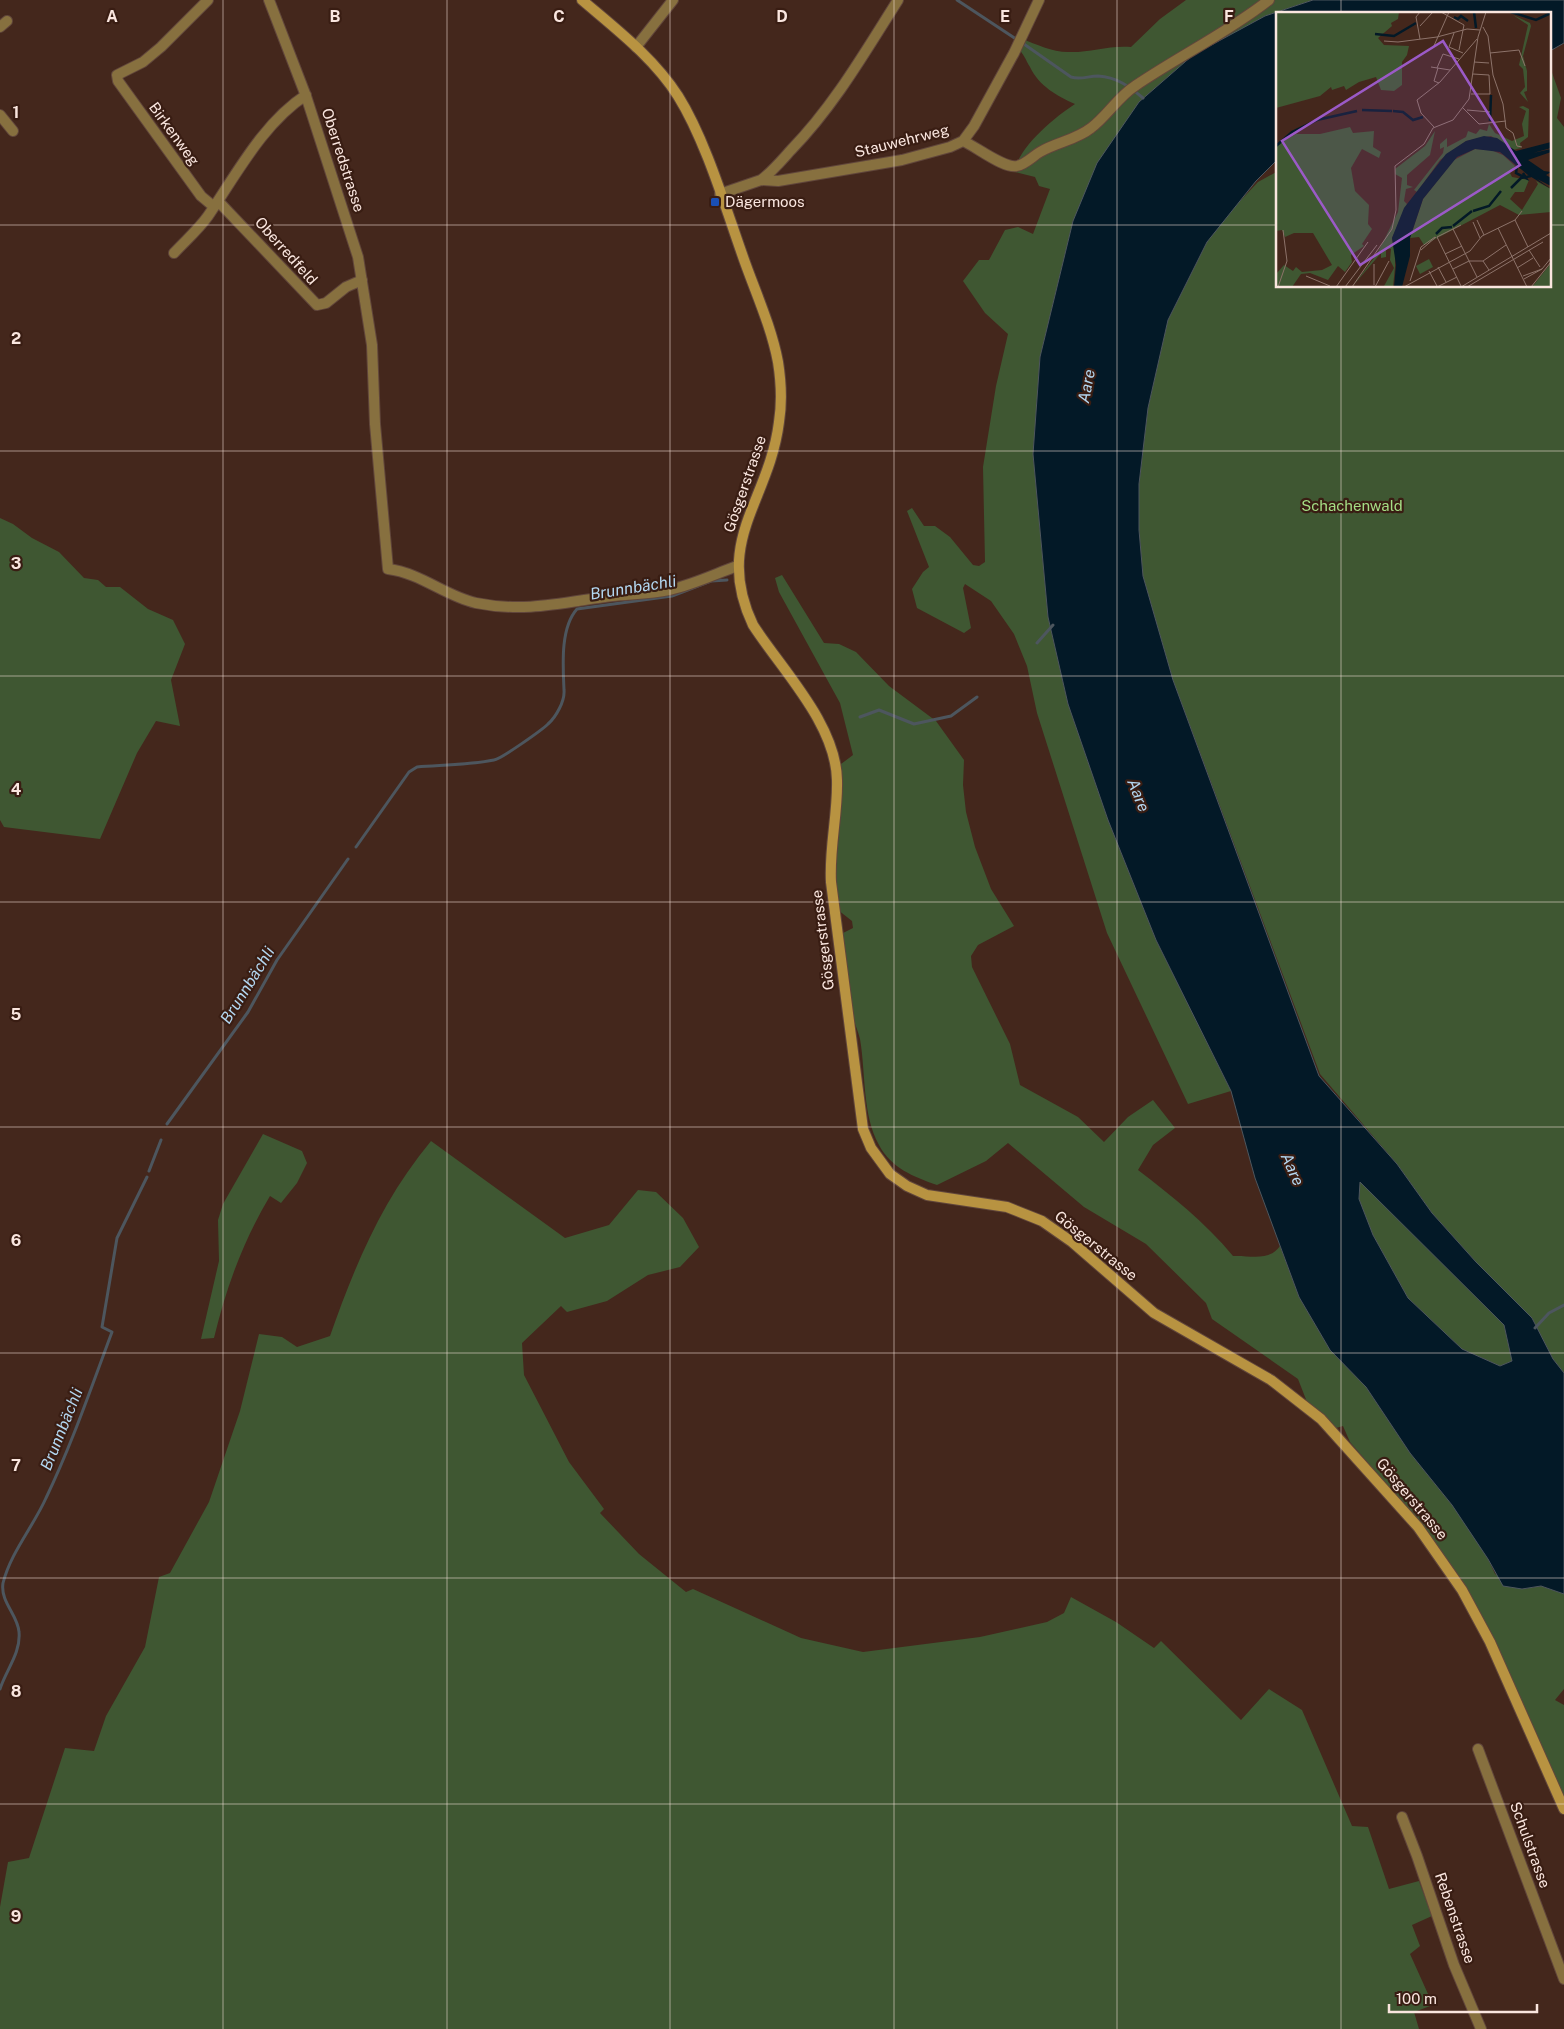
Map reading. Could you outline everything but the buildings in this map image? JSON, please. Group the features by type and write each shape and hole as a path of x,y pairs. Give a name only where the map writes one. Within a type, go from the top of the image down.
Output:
{"main road":[{"name":"Gösgerstrasse","path":"582,0 636,47 665,78 690,116 720,194 778,361 781,403 777,438 742,535 737,566 740,595 753,625 825,730 834,757 838,778 830,862 834,911 866,1140 890,1174 907,1186 927,1195 1007,1207 1042,1221 1072,1242 1154,1313 1245,1364 1305,1405 1339,1437 1418,1527 1462,1590 1490,1642 1564,1809"}],"street":[{"name":"Birkenweg","path":"208,0 161,47 143,62 117,75 118,80 201,196 215,203"},
{"name":"Oberredstrasse","path":"268,0 306,95 353,237 362,280 368,334 373,356 375,424 388,569 414,574 473,602 498,607 526,608 548,607 610,596 669,590 737,566"},
{"path":"636,47 673,0"},
{"path":"761,180 819,120 855,69 898,0"},
{"name":"Stauwehrweg","path":"720,194 761,180 778,181 902,160 950,147 964,141 1014,53 1039,0"},
{"path":"964,141 980,149 998,162 1016,166 1056,144 1077,138 1091,128 1130,89 1243,21 1269,0"},
{"path":"174,253 199,228 259,141 292,106 306,95"},
{"path":"0,115 13,131"},
{"name":"Oberredfeld","path":"215,203 316,305 326,303 346,286 362,280"},
{"name":"Schulstrasse","path":"1478,1750 1564,1979"},
{"name":"Rebenstrasse","path":"1402,1817 1454,1965 1481,2029"}],"green space":[{"path":"1186,0 1313,0 1265,16 1193,55 1139,102 1073,221 1040,357 1033,454 1048,617 1068,704 1108,820 1156,940 1231,1091 1188,1104 1107,933 1037,713 1027,666 1014,634 991,601 965,584 963,588 971,628 964,633 917,608 912,589 923,572 929,567 907,511 912,508 924,526 935,526 950,537 973,565 979,566 985,562 983,467 996,386 1008,334 985,313 963,281 979,260 989,260 1005,230 1018,227 1033,234 1050,189 1039,186 1035,177 1015,172 1017,163 1022,153 1038,134 1075,104 1055,94 1043,85 1017,48 1022,39 1062,52 1131,47 1160,19"},
{"name":"Schachenwald","path":"1552,73 1561,98 1557,118 1564,127 1564,1373 1553,1359 1532,1318 1476,1262 1432,1213 1397,1164 1320,1074 1173,680 1143,576 1139,530 1139,484 1148,408 1168,320 1207,242 1227,215 1258,182 1276,172 1276,288 1552,288"},
{"path":"0,518 59,552 84,578 98,580 106,587 120,587 148,609 173,620 185,644 171,680 180,726 156,721 137,753 100,839 4,827 0,820"},
{"path":"782,575 824,643 839,644 856,652 889,686 936,721 964,760 963,785 966,812 975,847 991,889 1014,926 978,945 971,956 972,967 1010,1044 1020,1085 1078,1117 1104,1142 1128,1117 1153,1100 1175,1128 1153,1145 1138,1170 1200,1221 1233,1256 1265,1256 1280,1246 1299,1297 1330,1350 1366,1387 1410,1453 1452,1505 1473,1535 1495,1574 1522,1589 1541,1586 1564,1594 1564,1689 1555,1700 1564,1705 1564,1798 1495,1645 1385,1483 1350,1442 1343,1426 1336,1428 1307,1402 1298,1379 1212,1319 1206,1303 1146,1244 1084,1207 1008,1143 986,1161 937,1185 904,1171 884,1153 874,1133 867,1107 860,1039 852,1014 849,994 841,934 853,928 852,921 838,910 835,877 842,797 841,764 853,755 840,703 779,592 775,578"},
{"path":"263,1134 302,1151 307,1163 297,1183 281,1203 270,1196 236,1265 214,1338 201,1339 219,1261 218,1220 223,1204"},
{"path":"431,1141 565,1238 609,1225 638,1190 656,1192 683,1218 699,1247 680,1267 648,1275 607,1301 567,1312 561,1306 522,1343 524,1375 569,1462 604,1509 600,1513 639,1554 686,1592 693,1589 801,1638 863,1652 980,1637 1047,1622 1064,1613 1071,1597 1116,1622 1154,1648 1161,1641 1241,1720 1269,1689 1302,1710 1352,1826 1368,1827 1389,1889 1419,1881 1432,1916 1412,1925 1420,1946 1410,1954 1433,2005 1414,2012 1419,2029 0,2029 0,1907 8,1862 29,1858 65,1748 94,1751 106,1716 145,1647 159,1577 170,1573 209,1502 240,1411 259,1334 282,1337 297,1347 330,1336 349,1284 384,1210 398,1186"},
{"path":"1360,1181 1504,1325 1512,1361 1500,1366 1462,1349 1408,1298 1373,1235 1359,1199"}],"water":[{"path":"1313,0 1564,0 1564,43 1552,50 1552,12 1277,12"},
{"name":"Aare","path":"1276,12 1276,161 1256,181 1207,242 1168,320 1148,408 1139,484 1139,530 1143,576 1173,680 1319,1076 1397,1164 1432,1213 1476,1262 1532,1318 1553,1359 1564,1373 1564,1594 1541,1586 1522,1589 1503,1586 1488,1559 1452,1505 1410,1453 1366,1387 1330,1350 1299,1297 1255,1178 1231,1091 1156,940 1108,820 1068,704 1048,617 1033,454 1040,357 1073,221 1097,163 1139,102 1193,55 1265,16","holes":["1360,1182 1504,1325 1512,1361 1500,1366 1462,1349 1408,1298 1373,1235 1359,1199"]}],"waterway":[{"path":"957,0 1016,39"},
{"path":"1021,42 1071,77 1098,76 1111,78 1128,86 1143,98"},
{"name":"Brunnbächli","path":"356,847 409,772 417,767 494,760 505,755 551,721 563,699 565,637 568,626 577,609 672,596 711,581 727,580"},
{"path":"1037,643 1053,625"},
{"name":"Brunnbächli","path":"860,717 879,710 914,724 951,716 977,697"},
{"name":"Brunnbächli","path":"167,1124 248,1012 277,960 348,859"},
{"name":"Brunnbächli","path":"149,1171 161,1140"},
{"name":"Brunnbächli","path":"0,1689 18,1647 19,1640 18,1626 6,1602 3,1583 11,1561 41,1509 55,1478 81,1416 112,1332 102,1327 117,1238 147,1177"},
{"path":"1535,1328 1549,1313 1564,1305"}],"place":[{"name":"Dägermoos","path":"715,202"}]}
